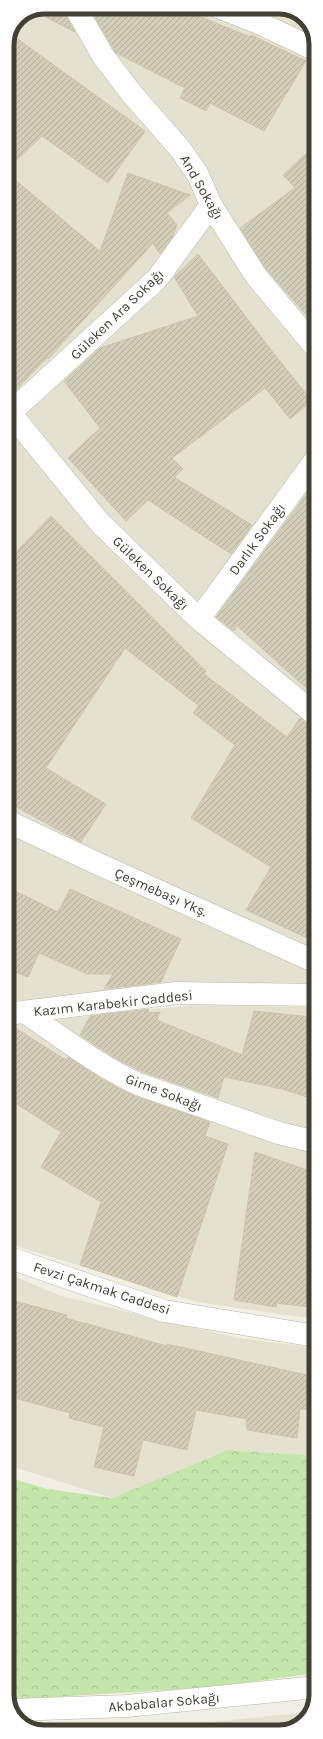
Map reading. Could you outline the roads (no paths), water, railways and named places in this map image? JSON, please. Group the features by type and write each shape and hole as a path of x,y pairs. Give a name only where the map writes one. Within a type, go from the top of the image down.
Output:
{"street":[{"name":"And Sokağı","path":"79,14 103,56 132,94 181,150 198,175 211,205 256,276 309,340"},
{"path":"236,14 260,23 309,47"},
{"name":"Güleken Ara Sokağı","path":"14,406 157,279 211,205"},
{"name":"Güleken Sokağı","path":"14,416 100,523 199,619 309,710"},
{"name":"Darlık Sokağı","path":"199,619 309,469"},
{"name":"Çeşmebaşı Ykş.","path":"14,824 309,959"},
{"name":"Kazım Karabekir Caddesi","path":"16,1014 176,993 309,995"},
{"name":"Girne Sokağı","path":"16,1014 138,1084 279,1133 309,1140"},
{"name":"Fevzi Çakmak Caddesi","path":"14,1259 164,1311 309,1335"},
{"name":"Akbabalar Sokağı","path":"18,1710 127,1706 309,1688"}]}
